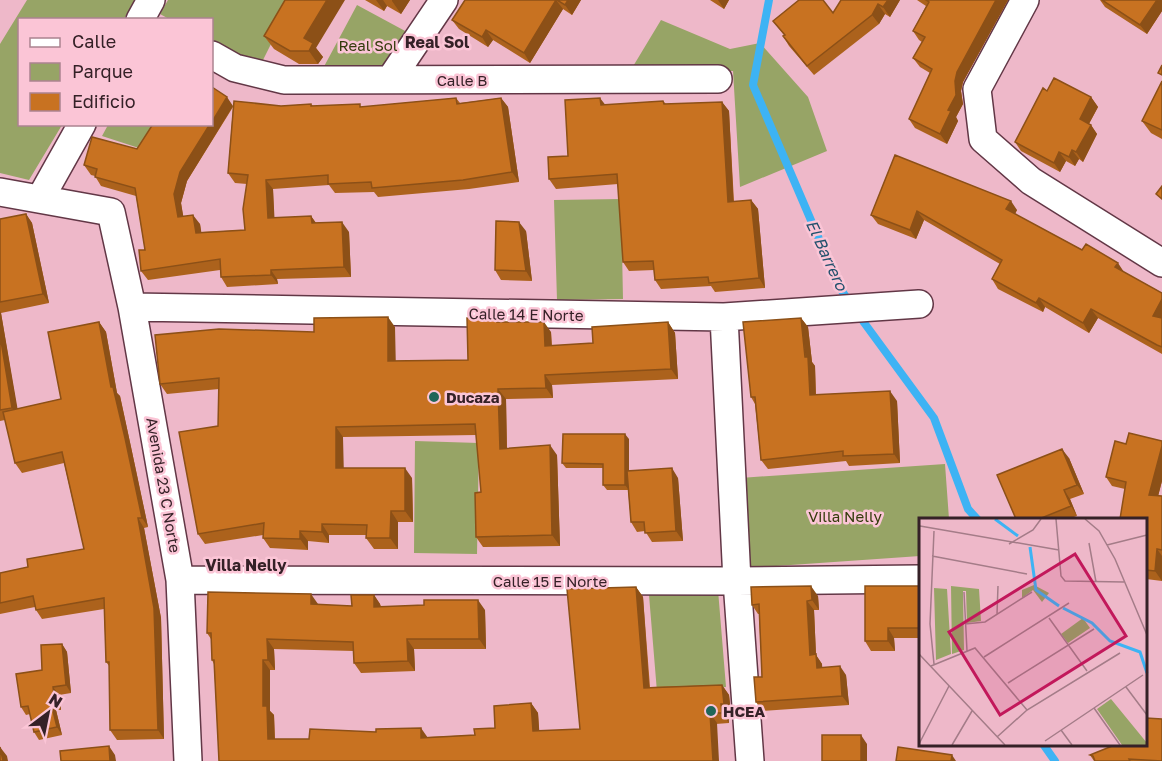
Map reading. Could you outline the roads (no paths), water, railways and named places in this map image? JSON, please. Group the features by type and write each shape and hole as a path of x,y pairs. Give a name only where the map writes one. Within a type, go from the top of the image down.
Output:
{"street":[{"path":"390,80 444,0"},
{"path":"1025,0 977,89 983,139 1031,181 1162,263"},
{"name":"Calle B","path":"213,56 235,68 284,80 718,80"},
{"path":"0,192 40,199 81,126"},
{"name":"Avenida 23 C Norte","path":"40,199 111,212 132,308 180,580 188,761"},
{"name":"Calle 14 E Norte","path":"132,308 724,317 918,304"},
{"path":"724,317 737,581 750,761"},
{"name":"Calle 15 E Norte","path":"180,580 919,579"}],"waterway":[{"name":"El Barrero","path":"769,0 753,85 840,288 850,303"},
{"name":"El Barrero","path":"857,313 934,418 968,509 976,518"},
{"name":"El Barrero","path":"1044,746 1055,761"}],"place":[{"name":"Ducaza","path":"434,397"},
{"name":"HCEA","path":"711,711"}],"district":[{"name":"Real Sol","path":"437,42"},
{"name":"Villa Nelly","path":"246,565"}]}
